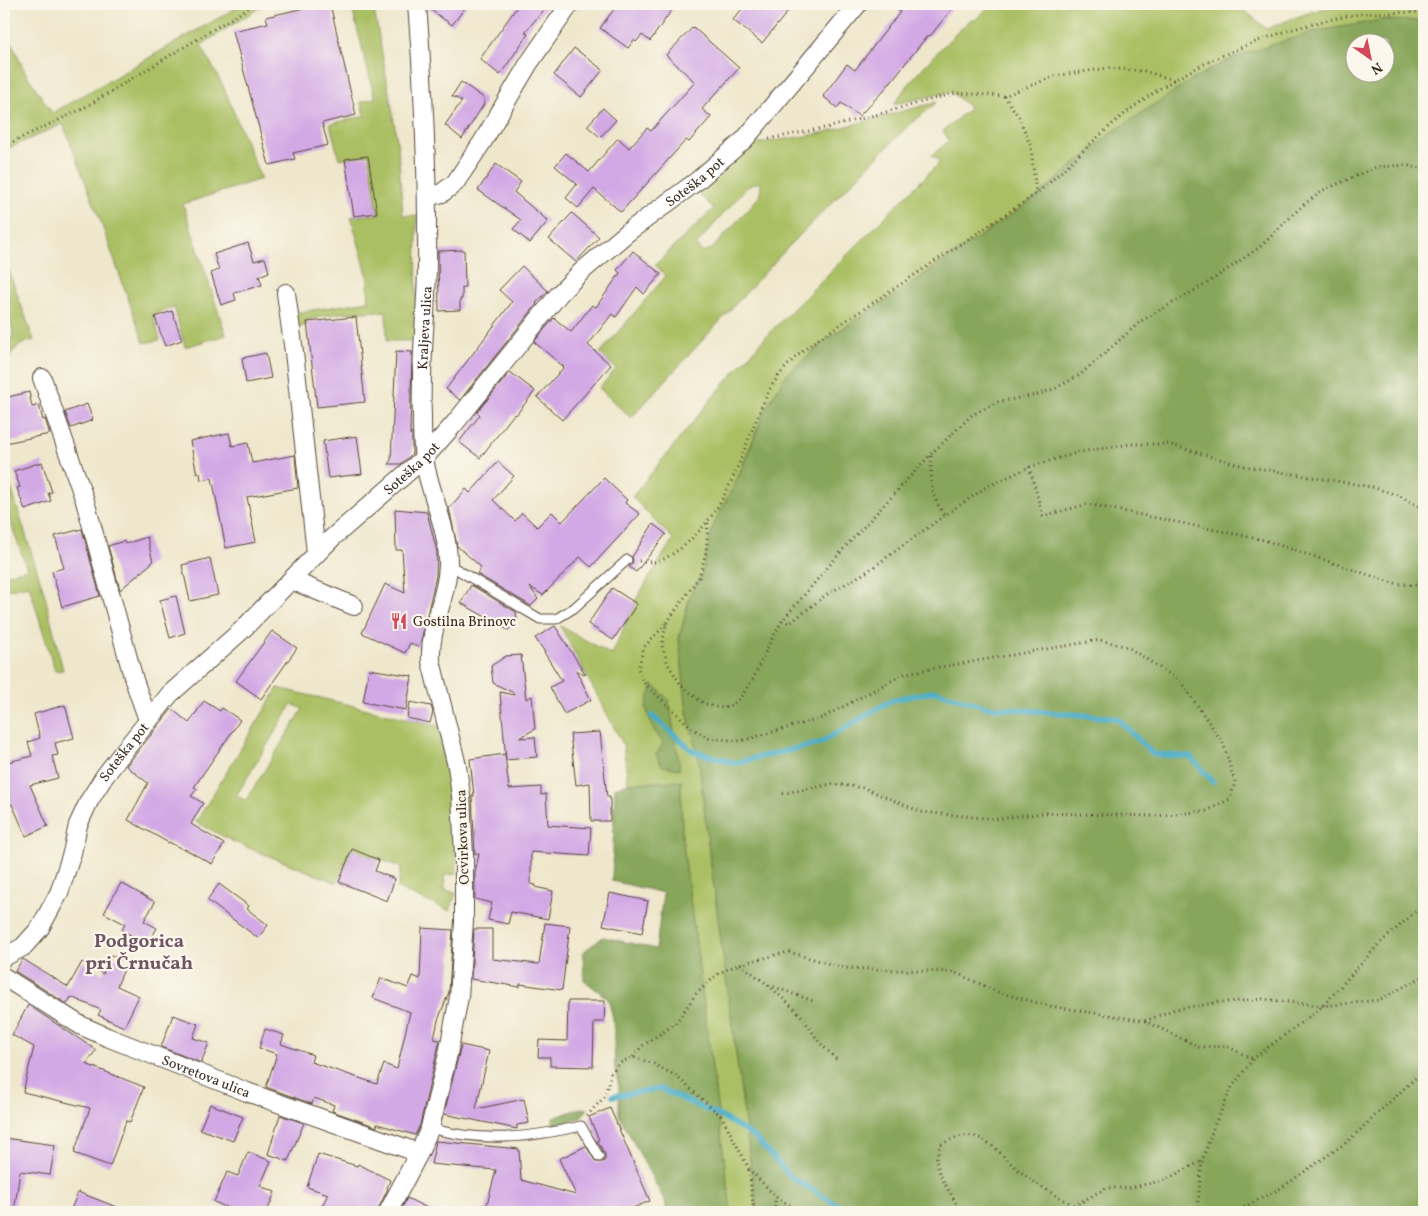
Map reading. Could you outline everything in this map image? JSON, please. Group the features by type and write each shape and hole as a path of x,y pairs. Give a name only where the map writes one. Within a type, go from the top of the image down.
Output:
{"street":[{"name":"Kraljeva ulica","path":"417,4 422,69 427,197 421,414 424,458"},
{"path":"427,197 442,193 455,183 483,141 529,63 570,4"},
{"name":"Soteška pot","path":"4,957 23,947 40,928 59,894 83,813 104,777 170,694 241,631 316,553 424,458 560,292 600,255 697,181 744,140 858,4"},
{"path":"286,293 316,553"},
{"path":"42,378 85,501 134,680 148,720"},
{"name":"Ocvirkova ulica","path":"388,1212 430,1128 448,1054 459,997 464,921 462,796 457,766 430,656 434,628 445,596 448,564 446,543 424,458"},
{"path":"291,580 354,606"},
{"name":"Sovretova ulica","path":"4,977 80,1025 107,1037 247,1092 419,1153"}],"lane":[{"path":"448,564 540,619 556,619 574,608 627,560"},
{"path":"430,1128 454,1135 485,1138 518,1137 581,1126 599,1157"}],"path":[{"path":"4,146 82,109 255,4"},
{"path":"627,560 656,562 674,553 708,523 726,494 771,389 788,363 814,342 1036,194 1061,173 1106,128 1142,100 1195,69 1249,45 1314,22 1361,14 1424,12"},
{"path":"744,140 776,138 834,126 956,93 1004,96 1055,76 1108,68 1144,70 1175,80"},
{"path":"1004,96 1019,118 1031,147 1036,194"},
{"path":"666,624 662,646 668,664 681,685 703,703 715,707 725,708 738,701 753,679 782,621 846,546 931,454 972,416 996,402 1037,395 1056,388 1080,375 1141,321 1206,284 1260,247 1303,205 1324,190 1376,167 1406,165 1424,170"},
{"path":"782,621 790,624 826,595 868,571 985,488 1029,467 1080,452 1131,444 1168,444 1244,466 1372,487 1400,496 1424,509"},
{"path":"931,454 931,484 936,503 945,515"},
{"path":"1029,467 1043,516 1088,504 1264,540 1393,583 1424,586"},
{"path":"708,523 706,552 699,577 666,624 644,647 638,669 643,682 693,729 709,738 741,741 822,718 906,673 1100,640 1128,647 1181,682 1223,743 1235,782 1230,799 1206,811 1155,816 1043,813 996,819 921,812 864,788 832,784 780,794"},
{"path":"1197,1212 1202,1161 1214,1126 1232,1087 1253,1059 1323,1006 1378,945 1424,904"},
{"path":"581,1126 587,1116 606,1096 611,1073 620,1063 633,1058 642,1046 675,1024 696,994 719,973 739,964 789,952 844,968 954,972 1000,993 1042,1004 1145,1021 1199,1047 1226,1046 1253,1059"},
{"path":"739,964 767,984 800,1014 819,1042 837,1060"},
{"path":"1145,1021 1175,1009 1215,1003 1263,1000 1323,1006 1379,1000 1424,976"},
{"path":"767,984 813,1001"},
{"path":"633,1058 654,1064 676,1076 722,1117 749,1169 776,1197 791,1206 810,1212"},
{"path":"1235,1212 1281,1188 1347,1142 1424,1070"},
{"path":"961,1212 940,1175 936,1160 940,1145 956,1136 972,1136 991,1144 1016,1168 1049,1192 1089,1212"},
{"path":"1074,1206 1106,1188 1129,1188 1165,1180 1202,1161"},
{"path":"749,1169 754,1212"},
{"path":"775,1212 776,1197"}],"green space":[{"path":"1365,3 1424,4 1424,21 1381,20 1235,57 1212,68 1111,133 1038,196 892,297 831,336 786,375 765,410 707,553 701,576 690,595 679,639 687,712 699,760 707,835 757,1212 731,1212 682,837 681,782 628,783 623,744 560,626 612,655 635,601 673,539 632,497 714,396 769,333 940,162 932,155 949,141 943,131 970,108 951,92 894,104 920,70 940,49 971,19 975,20 991,4 1237,4 1267,29 1298,16 1342,5"},
{"path":"243,4 265,4 201,45 224,88 261,179 183,204 226,335 185,347 174,307 153,314 160,340 144,343 99,217 63,124 4,150 4,25 25,72 52,113"},
{"path":"351,4 373,4 398,148 403,215 417,216 417,341 387,341 386,311 340,313 306,320 307,325 296,328 294,313 369,301 367,274 351,217 378,214 369,154 339,159 330,124 364,116 361,102 375,98"},
{"path":"1381,20 1424,21 1424,1212 757,1212 707,835 699,760 687,712 679,639 690,595 701,576 713,526 740,473 765,410 786,375 831,336 892,297 1038,196 1111,133 1190,81 1235,57 1312,32"},
{"path":"937,102 905,129 790,245 631,418 599,388 616,369 600,353 666,276 655,265 714,208 696,192 743,151 754,144 818,134","holes":["758,182 761,187 759,197 712,249 702,252 696,245 747,187"]},
{"path":"4,258 34,340 16,348 10,356 8,375 4,377 4,343 12,339 13,331 9,316 4,308"},
{"path":"4,466 44,592 63,670 55,671 29,585 4,590 4,575 27,569 4,503"},
{"path":"653,684 669,700 680,769 662,766 656,755 663,743 652,727 646,707"},
{"path":"278,688 439,726 454,784 457,874 444,875 445,890 456,893 450,911 398,889 401,867 352,850 337,883 234,842 196,822","holes":["292,704 303,709 246,800 236,796"]},
{"path":"681,781 682,837 731,1212 667,1212 665,1202 619,1115 619,1087 615,1069 613,1018 608,999 584,980 583,952 603,937 656,949 663,893 612,881 615,788 628,783"},
{"path":"581,1108 588,1109 580,1118 553,1127 553,1118"}],"building":[{"path":"303,4 330,4 356,115 322,123 328,145 293,153 295,159 269,165 233,31 268,23 266,17 304,8"},
{"path":"428,4 468,4 452,25 428,8"},
{"path":"519,4 549,4 525,32 528,34 500,75 480,59"},
{"path":"618,4 676,4 650,41 642,35 636,42 634,40 628,48 600,28"},
{"path":"746,4 794,4 762,43 733,20"},
{"path":"890,4 956,4 930,36 928,35 885,89 859,116 841,103 837,108 823,96 847,64 855,70 900,12"},
{"path":"693,27 739,68 702,109 711,117 689,142 686,140 621,212 594,189 578,208 566,198 577,184 555,166 566,153 589,172 618,138 629,148 647,128 651,131 695,82 666,55"},
{"path":"574,48 603,70 581,97 554,75"},
{"path":"461,82 484,98 484,104 462,139 445,125 462,101 452,96"},
{"path":"603,108 616,120 600,137 587,126"},
{"path":"368,156 377,213 354,216 345,159"},
{"path":"496,164 521,182 514,192 548,221 530,243 513,229 521,220 478,190"},
{"path":"572,213 599,237 576,262 549,239"},
{"path":"248,243 254,261 265,258 269,272 259,276 262,285 234,293 236,300 221,305 211,273 219,270 214,254"},
{"path":"464,250 465,288 462,288 460,310 439,311 438,251"},
{"path":"633,251 661,274 644,294 637,287 616,317 612,314 588,345 611,365 562,420 537,397 564,367 534,342 554,318 571,332 592,305 596,307 620,273 617,270"},
{"path":"522,266 548,291 536,303 460,400 446,389 512,302 499,290"},
{"path":"172,311 182,340 165,346 155,317"},
{"path":"356,317 365,402 317,407 307,322"},
{"path":"396,351 412,352 410,435 412,433 412,454 401,464 388,464 391,460"},
{"path":"266,353 271,378 246,383 242,358"},
{"path":"510,372 535,391 516,415 514,414 480,458 459,442 480,415 477,412"},
{"path":"29,392 32,407 39,405 43,420 45,419 50,434 5,443 4,398"},
{"path":"87,404 93,420 71,428 65,412"},
{"path":"229,433 232,446 248,443 252,463 295,455 298,488 247,497 256,542 226,548 212,478 201,480 200,473 197,474 190,441"},
{"path":"357,436 362,474 328,478 323,441"},
{"path":"42,462 52,492 48,493 51,501 25,510 17,488 20,487 14,471"},
{"path":"498,462 514,476 493,500 515,521 522,513 537,527 552,512 562,522 604,478 627,500 625,503 640,514 591,567 580,557 543,595 530,587 538,599 531,606 477,574 481,567 457,546 449,508 466,489 470,493"},
{"path":"395,509 427,512 437,552 436,576 421,641 418,647 410,643 405,653 362,633 385,584 405,593 402,550 396,550"},
{"path":"653,524 666,534 636,572 629,567 633,562 632,557"},
{"path":"82,529 100,596 62,607 52,571 64,568 55,536"},
{"path":"147,537 153,562 120,590 108,546 124,541 125,544"},
{"path":"210,558 218,595 190,601 182,565"},
{"path":"471,585 516,612 517,621 508,630 461,603"},
{"path":"612,588 637,604 613,640 588,624"},
{"path":"176,596 185,633 170,638 160,600"},
{"path":"555,626 586,675 576,670 591,700 564,714 550,687 562,681 535,638"},
{"path":"272,631 297,648 261,699 236,681"},
{"path":"521,655 526,699 532,696 535,729 519,738 535,737 537,757 506,760 500,692 514,695 514,693 493,683 491,666 506,656"},
{"path":"369,669 412,676 406,710 363,702"},
{"path":"204,701 220,711 222,708 240,720 194,787 197,789 191,796 203,803 191,824 224,844 212,864 128,820 148,783 126,766 172,709 189,723"},
{"path":"410,702 431,706 433,712 430,723 407,718"},
{"path":"65,705 74,738 55,743 58,755 52,756 58,778 30,785 48,826 26,836 12,804 4,806 4,763 32,756 28,742 40,738 34,714"},
{"path":"600,732 607,797 610,797 610,821 591,821 590,783 576,785 570,734"},
{"path":"505,754 509,789 541,787 541,795 546,794 548,825 591,828 589,856 531,852 531,884 536,885 535,887 553,891 548,919 511,912 508,924 488,920 492,903 475,899 475,873 479,854 475,854 472,796 474,796 470,759"},
{"path":"352,849 379,860 375,871 395,879 387,901 339,882"},
{"path":"121,883 155,902 144,921 157,928 147,945 122,930 125,924 104,913"},
{"path":"219,884 249,906 247,909 268,925 258,938 207,900"},
{"path":"610,893 648,901 642,933 603,925"},
{"path":"545,923 570,926 562,990 520,984 520,987 471,979 474,929 492,929 492,959 539,964"},
{"path":"422,928 453,930 449,992 438,1020 434,1039 440,1040 420,1125 415,1135 377,1124 377,1127 332,1111 334,1105 314,1098 312,1104 266,1087 277,1054 259,1048 265,1029 284,1035 281,1044 313,1055 311,1062 377,1084 384,1064 397,1069 410,1012 373,998 381,978 408,988 413,976 420,979"},
{"path":"111,955 127,962 117,986 139,996 124,1027 98,1015 101,1010 71,997 67,1004 15,971 23,959 68,987 82,962 103,974"},
{"path":"568,1001 605,1001 604,1022 594,1022 593,1067 550,1066 550,1057 538,1057 539,1040 567,1041"},
{"path":"28,1005 96,1050 86,1064 144,1087 130,1122 126,1121 110,1166 74,1153 90,1108 23,1092 34,1047 12,1035"},
{"path":"173,1015 198,1024 193,1038 209,1043 201,1063 161,1047"},
{"path":"461,1045 489,1051 476,1109 524,1099 529,1123 517,1125 517,1129 444,1114"},
{"path":"210,1104 243,1117 233,1141 200,1129"},
{"path":"610,1108 650,1201 623,1212 485,1212 496,1170 431,1164 436,1141 519,1149 521,1180 576,1195 559,1159 586,1146 596,1162 603,1162 605,1160 605,1154 597,1141 599,1140 589,1117"},
{"path":"280,1115 304,1123 288,1161 268,1154"},
{"path":"4,1138 55,1145 50,1175 20,1171 14,1212 4,1212"},
{"path":"248,1152 271,1161 260,1186 275,1192 267,1212 238,1212 214,1202 227,1172 238,1176"},
{"path":"318,1154 357,1166 358,1164 390,1180 377,1212 319,1212 328,1194 307,1187"},
{"path":"78,1192 127,1211 70,1212"},
{"path":"407,1198 435,1212 400,1212"}],"waterway":[{"path":"652,716 693,751 735,763 820,743 892,700 936,691 987,707 1117,718 1153,754 1191,757 1213,782"},
{"path":"613,1096 660,1089 722,1117 754,1137 792,1178 850,1212"}],"place":[{"name":"Gostilna Brinovc","path":"399,621"}],"district":[{"name":"Podgorica pri Črnučah","path":"139,951"}]}
